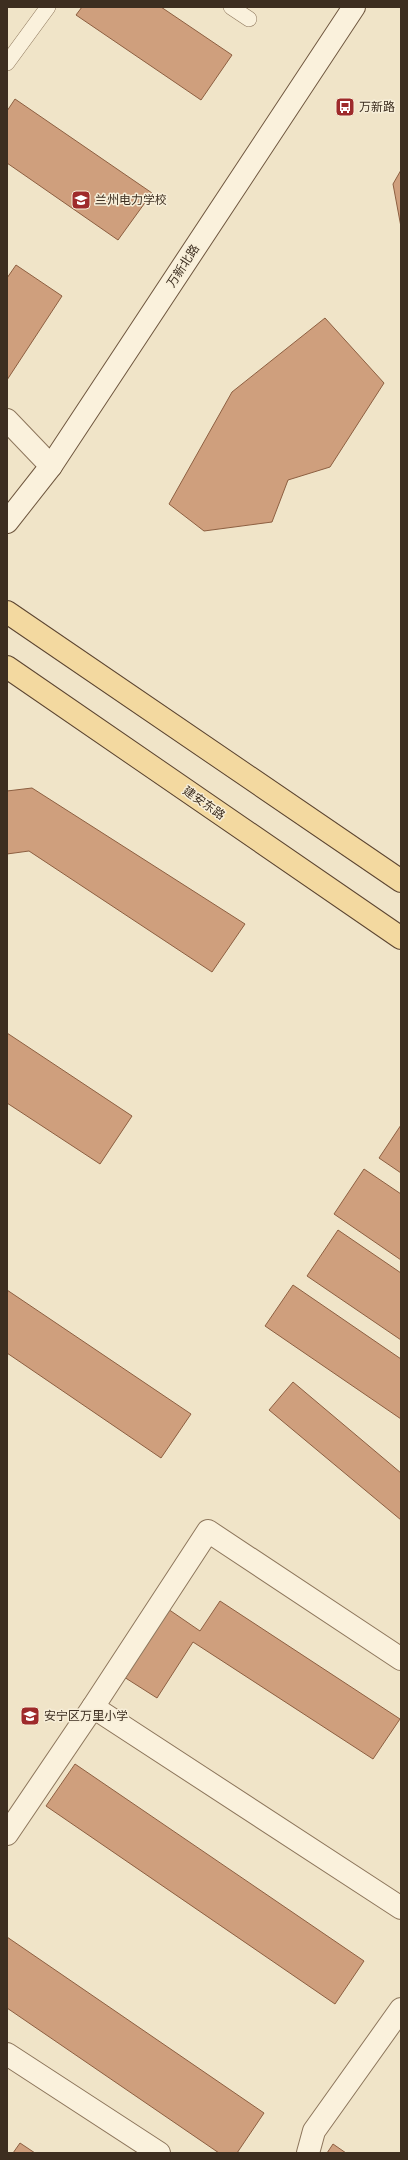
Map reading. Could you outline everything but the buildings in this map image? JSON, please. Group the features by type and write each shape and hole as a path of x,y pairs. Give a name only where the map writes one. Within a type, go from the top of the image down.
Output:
{"main road":[{"path":"7,612 401,881"},
{"name":"建安东路","path":"7,667 401,938"}],"street":[{"name":"万新北路","path":"7,522 51,466 354,7"},
{"path":"7,420 51,466"},
{"path":"7,1834 94,1707 208,1531 401,1659"},
{"path":"94,1707 401,1908"},
{"path":"308,2153 314,2131 401,2009"},
{"path":"7,2054 159,2153"}],"lane":[{"path":"7,63 48,7"},
{"path":"231,7 249,19"}],"place":[{"name":"万新路","path":"345,107"},
{"name":"兰州电力学校","path":"81,200"},
{"name":"安宁区万里小学","path":"30,1716"}]}
